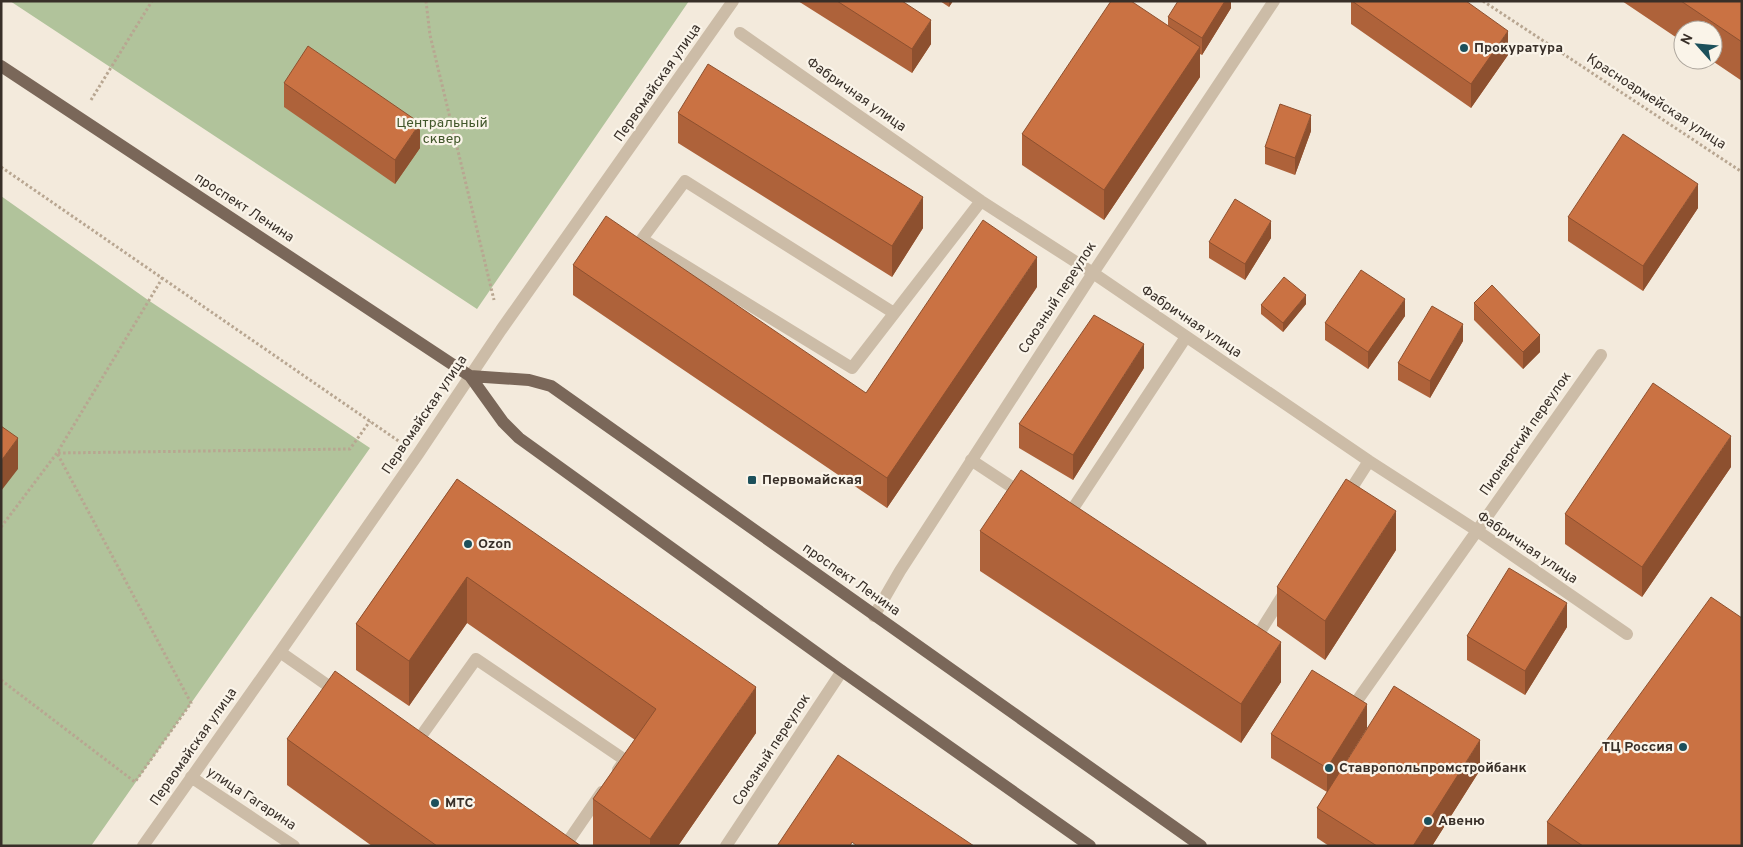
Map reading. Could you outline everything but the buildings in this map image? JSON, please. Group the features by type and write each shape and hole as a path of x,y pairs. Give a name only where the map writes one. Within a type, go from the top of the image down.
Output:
{"main road":[{"name":"проспект Ленина","path":"1,66 470,376 503,422 518,438 842,671 1090,846"},
{"name":"проспект Ленина","path":"470,376 529,380 551,386 1201,846"}],"street":[{"name":"Первомайская улица","path":"142,846 280,652 418,454 501,330 733,1"},
{"name":"Союзный переулок","path":"874,616 900,571 1093,273 1274,1"},
{"name":"Фабричная улица","path":"740,33 981,201 1093,273 1369,461 1476,530 1627,634"},
{"path":"894,313 685,180 642,239 852,368 981,201"},
{"path":"1065,521 1186,336"},
{"name":"Пионерский переулок","path":"1359,698 1601,355"},
{"path":"972,460 1034,501"},
{"path":"1336,512 1369,461"},
{"path":"1243,641 1251,646 1294,579"},
{"path":"280,652 351,702"},
{"path":"414,746 476,659 625,760 565,846"},
{"name":"Союзный переулок","path":"726,846 842,671"},
{"name":"улица Гагарина","path":"191,777 294,846"}],"path":[{"path":"80,117 152,1"},
{"path":"426,1 430,35 501,330"},
{"name":"Красноармейская улица","path":"1483,1 1742,172"},
{"path":"1,167 418,454"},
{"path":"1,527 56,452 162,277"},
{"path":"56,452 350,449 370,421"},
{"path":"1,680 135,782 191,703 56,452"}],"green space":[{"name":"Центральный сквер","path":"10,1 689,1 477,309"},
{"path":"1,196 148,300 370,448 91,846 1,846"}],"place":[{"name":"Прокуратура","path":"1464,48"},
{"name":"Первомайская","path":"752,480"},
{"name":"Ozon","path":"468,544"},
{"name":"ТЦ Россия","path":"1683,747"},
{"name":"Ставропольпромстройбанк","path":"1329,768"},
{"name":"МТС","path":"435,803"},
{"name":"Авеню","path":"1428,821"}]}
